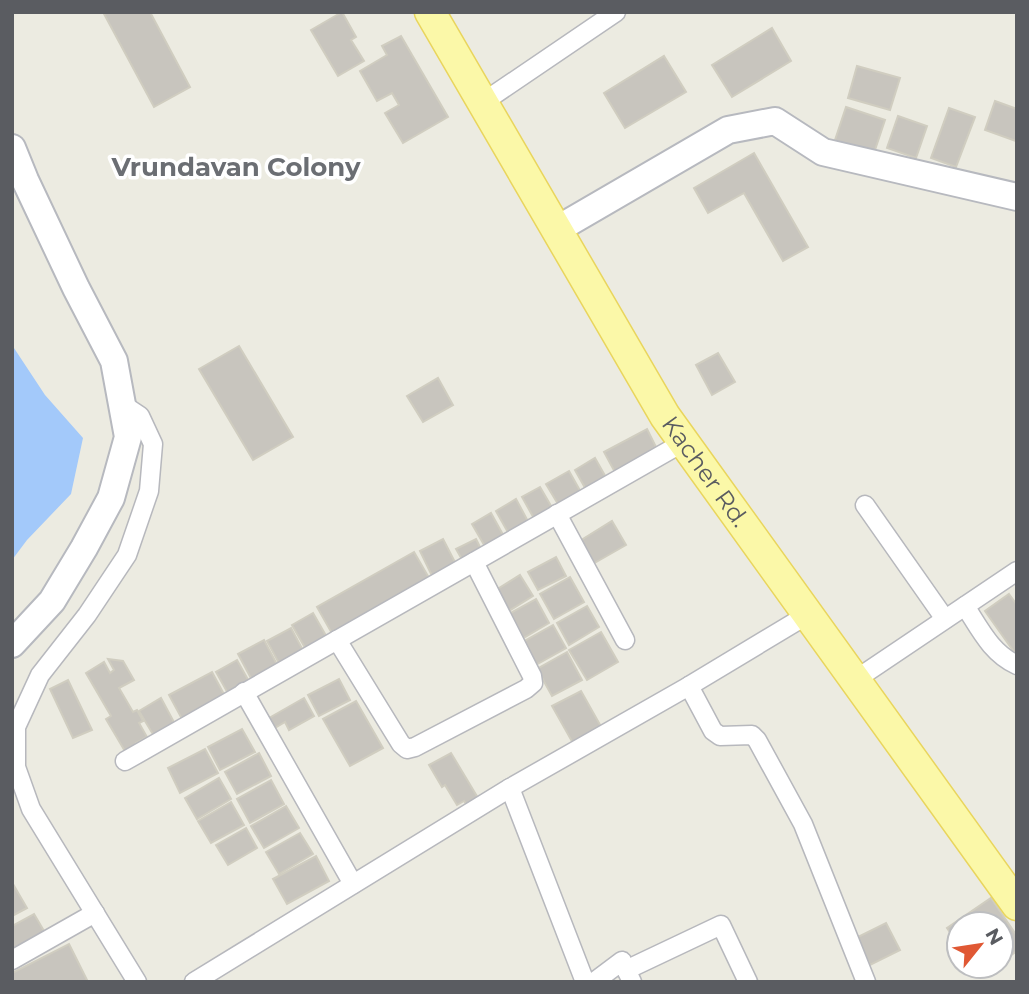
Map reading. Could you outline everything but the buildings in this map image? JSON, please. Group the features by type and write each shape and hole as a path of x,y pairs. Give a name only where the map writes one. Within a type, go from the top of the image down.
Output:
{"main road":[{"name":"Kacher Rd.","path":"430,12 665,416 1017,905"}],"street":[{"path":"482,103 616,12"},
{"path":"556,230 728,130 775,121 823,152 1017,197"},
{"path":"12,148 76,288 114,361 128,437 111,498 85,548 52,601 12,644"},
{"path":"122,404 140,416 153,444 149,491 127,555 87,615 40,675 16,727 14,767 31,810 136,982"},
{"path":"124,761 684,442"},
{"path":"865,505 945,619"},
{"path":"557,514 625,640"},
{"path":"337,640 401,744 407,749 526,689 533,683 532,676 474,562"},
{"path":"855,680 1017,571"},
{"path":"965,606 994,650 1005,660 1017,665"},
{"path":"194,982 510,788 807,615"},
{"path":"689,685 713,731 720,736 752,735 757,740 803,824 866,982"},
{"path":"244,692 353,884"},
{"path":"510,788 585,982"},
{"path":"12,960 95,913"},
{"path":"594,982 622,961 629,976 722,925 748,982"}],"water":[{"path":"12,345 45,395 83,438 71,494 27,540 12,560"}],"district":[{"name":"Vrundavan Colony","path":"236,167"}]}
